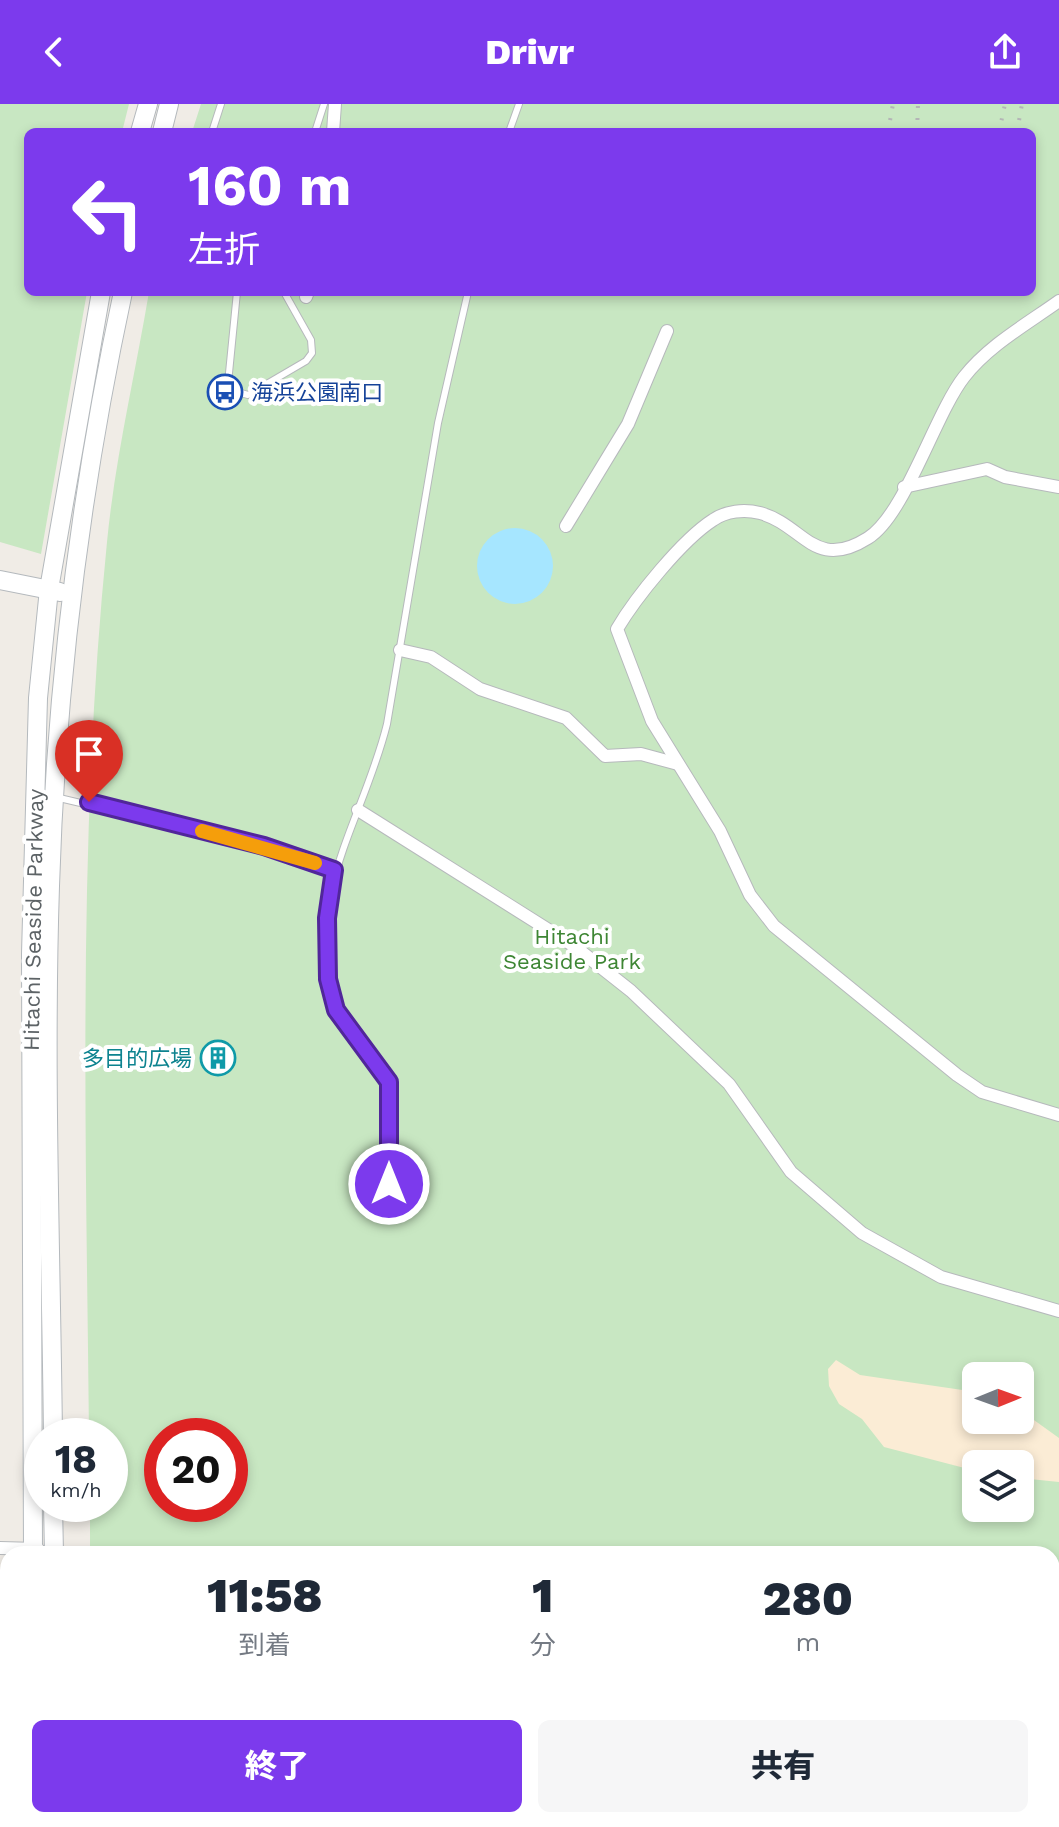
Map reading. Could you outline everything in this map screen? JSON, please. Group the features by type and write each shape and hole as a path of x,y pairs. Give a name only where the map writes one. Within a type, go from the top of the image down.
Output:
{"main road":[{"path":"141,128 148,104"},
{"path":"163,128 169,104"},
{"name":"Hitachi Seaside Parkway","path":"33,1546 32,866 38,698 49,589 100,296"},
{"name":"Hitachi Seaside Parkway","path":"53,1418 48,954 55,797 71,594 91,456 122,296"},
{"path":"0,580 71,594"},
{"path":"53,1522 54,1546"}],"street":[{"path":"333,128 335,104"},
{"path":"1059,301 998,344 963,377 875,534 848,547 828,551 813,547 761,513 726,513 712,520 631,606 617,629 652,721 720,831 750,895 795,945 982,1092 1059,1115"},
{"path":"566,526 628,424 667,331"},
{"path":"904,487 987,469 1005,477 1059,487"},
{"path":"400,650 431,657 480,689 566,718 605,756 641,754 678,764"},
{"path":"358,810 574,946 631,991 729,1084 791,1172 862,1233 941,1277 1059,1311"}],"lane":[{"path":"213,128 221,104"},
{"path":"316,128 324,104"},
{"path":"510,128 519,104"},
{"path":"237,296 227,377 230,388 248,395 306,361 312,353 311,340 286,296"},
{"path":"389,1184 389,1082 336,1010 328,979 327,918 334,870 378,760 438,423 467,296"},
{"path":"55,797 264,846 334,870"}],"green space":[{"path":"0,104 129,104 123,128 24,128 24,296 86,296 41,554 0,542"},
{"name":"Hitachi Seaside Park","path":"201,104 1059,104 1059,1546 90,1546 90,1522 128,1522 128,1418 89,1418 85,1100 87,877 97,653 111,511 148,296 1036,296 1036,128 193,128"}],"sand":[{"path":"836,1360 860,1375 962,1390 962,1434 1034,1434 1034,1420 1059,1438 1059,1482 1034,1479 1034,1450 962,1450 962,1467 884,1447 862,1419 839,1404 829,1386 828,1369"}],"water":[{"path":"515,528 530,531 542,539 550,551 553,566 550,581 542,593 530,601 515,604 500,601 488,593 480,581 477,566 480,551 488,539 500,531"}],"railway":[{"path":"889,128 893,104"},
{"path":"917,128 918,104"},
{"path":"1000,128 1005,104"},
{"path":"1018,128 1022,104"}],"slow traffic":[{"path":"202,831 264,846 315,863"}],"place":[{"name":"海浜公園南口","path":"225,392"},
{"name":"多目的広場","path":"218,1058"}],"route":[{"path":"89,802 264,846 334,870 327,918 328,979 336,1010 389,1082 389,1184"}]}
